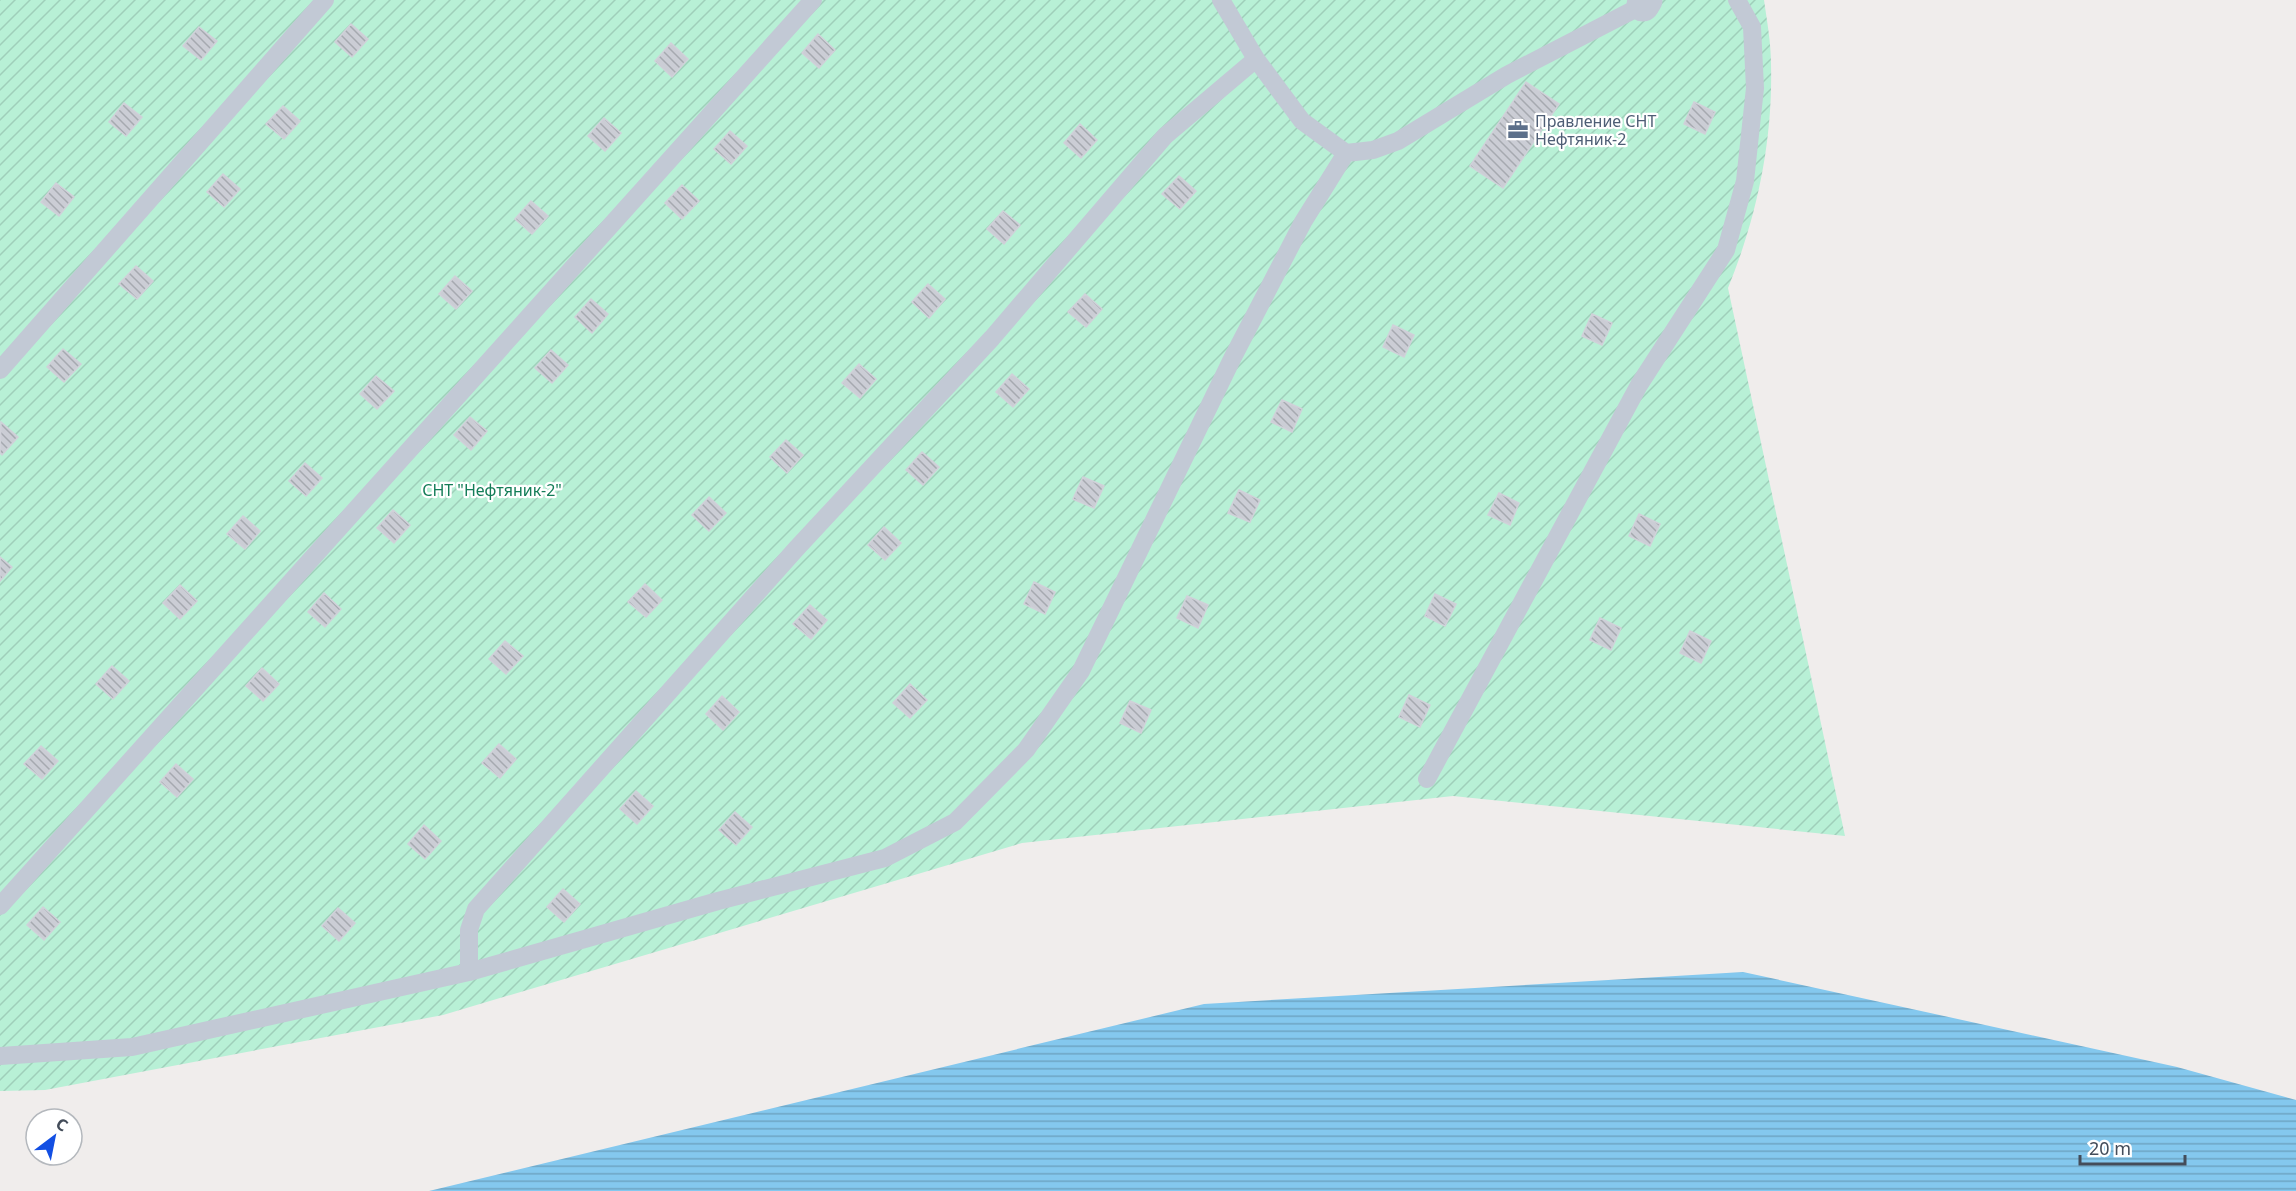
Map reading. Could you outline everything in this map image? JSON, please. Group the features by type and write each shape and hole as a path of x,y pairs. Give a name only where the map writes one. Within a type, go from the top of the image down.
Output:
{"lane":[{"path":"0,370 325,0"},
{"path":"0,906 813,0"},
{"path":"1221,0 1256,59 1302,121 1346,153 1373,150 1398,141 1508,75 1644,2"},
{"path":"1427,779 1639,385 1726,250 1745,181 1755,88 1752,27 1737,0"},
{"path":"469,972 469,930 476,909 796,549 992,338 1165,136 1256,59"},
{"path":"0,1056 132,1047 469,972 718,901 885,858 955,822 1026,750 1081,671 1232,359 1304,222 1346,153"}],"green space":[{"name":"СНТ \"Нефтяник-2\"","path":"0,0 1764,0 1771,64 1766,150 1755,206 1728,288 1845,836 1453,796 1022,843 443,1015 45,1090 0,1091"}],"water":[{"path":"1743,972 2177,1067 2296,1100 2296,1191 429,1191 1204,1004"}],"building":[{"path":"351,24 368,39 352,57 335,42"},
{"path":"199,27 217,41 201,60 183,46"},
{"path":"818,34 835,50 819,68 802,53"},
{"path":"671,43 688,59 672,77 655,61"},
{"path":"1526,82 1559,104 1503,188 1470,166"},
{"path":"1694,102 1715,112 1705,134 1684,124"},
{"path":"124,103 142,117 126,136 109,122"},
{"path":"283,106 300,121 284,139 266,124"},
{"path":"604,118 621,133 605,151 588,136"},
{"path":"1080,124 1097,140 1081,158 1064,143"},
{"path":"730,131 747,146 731,164 714,149"},
{"path":"223,174 240,189 224,207 207,192"},
{"path":"1179,176 1196,191 1180,209 1162,194"},
{"path":"56,183 74,197 59,216 41,202"},
{"path":"682,185 699,201 682,219 665,203"},
{"path":"531,201 548,216 532,234 515,219"},
{"path":"1003,211 1020,225 1004,244 987,229"},
{"path":"136,266 153,281 137,299 119,284"},
{"path":"455,276 472,291 456,309 439,294"},
{"path":"928,284 945,299 929,318 912,302"},
{"path":"1085,294 1102,309 1086,327 1068,312"},
{"path":"591,299 608,314 592,333 575,317"},
{"path":"1592,314 1612,323 1602,345 1582,336"},
{"path":"1393,325 1414,335 1404,357 1383,347"},
{"path":"63,349 81,364 64,382 47,367"},
{"path":"551,350 568,365 552,383 535,368"},
{"path":"859,364 876,379 860,398 842,383"},
{"path":"1012,374 1029,389 1013,407 996,392"},
{"path":"376,376 394,391 377,409 360,394"},
{"path":"1282,400 1302,409 1292,432 1271,422"},
{"path":"470,417 487,431 471,450 454,435"},
{"path":"1,422 18,437 2,455 0,453"},
{"path":"786,440 803,455 787,473 770,457"},
{"path":"922,452 939,467 923,485 906,470"},
{"path":"305,463 322,478 306,496 289,481"},
{"path":"1083,477 1104,486 1094,508 1073,499"},
{"path":"1239,490 1260,500 1250,522 1228,513"},
{"path":"1499,493 1519,503 1510,525 1488,515"},
{"path":"709,497 726,513 709,531 692,515"},
{"path":"393,510 410,525 394,543 377,528"},
{"path":"1639,514 1660,524 1650,546 1629,536"},
{"path":"243,516 260,531 245,549 227,534"},
{"path":"884,527 901,543 885,560 868,545"},
{"path":"0,557 12,567 0,581"},
{"path":"1034,582 1055,592 1045,614 1024,604"},
{"path":"645,584 662,600 646,617 628,602"},
{"path":"180,585 197,601 180,619 163,603"},
{"path":"324,593 341,609 325,627 308,612"},
{"path":"1435,594 1456,604 1445,626 1425,616"},
{"path":"1187,596 1208,605 1198,628 1177,618"},
{"path":"810,605 827,620 811,639 793,624"},
{"path":"1600,618 1621,628 1611,650 1590,640"},
{"path":"1690,631 1711,641 1701,663 1680,653"},
{"path":"505,641 523,656 506,674 489,659"},
{"path":"112,666 129,681 113,699 96,684"},
{"path":"262,668 279,684 263,701 246,686"},
{"path":"910,684 927,700 910,718 893,703"},
{"path":"1409,695 1430,705 1420,727 1399,717"},
{"path":"722,696 739,712 723,730 706,714"},
{"path":"1130,701 1151,710 1141,733 1120,723"},
{"path":"499,744 516,759 500,778 482,763"},
{"path":"41,746 58,761 42,779 24,764"},
{"path":"176,764 193,779 177,797 160,782"},
{"path":"636,791 653,806 637,824 620,809"},
{"path":"735,812 752,827 736,845 719,830"},
{"path":"424,825 441,841 425,859 408,844"},
{"path":"563,889 580,904 564,922 547,907"},
{"path":"43,907 60,922 44,940 27,925"},
{"path":"338,908 355,923 339,941 322,926"}],"place":[{"name":"Правление СНТ Нефтяник-2","path":"1518,130"}]}
